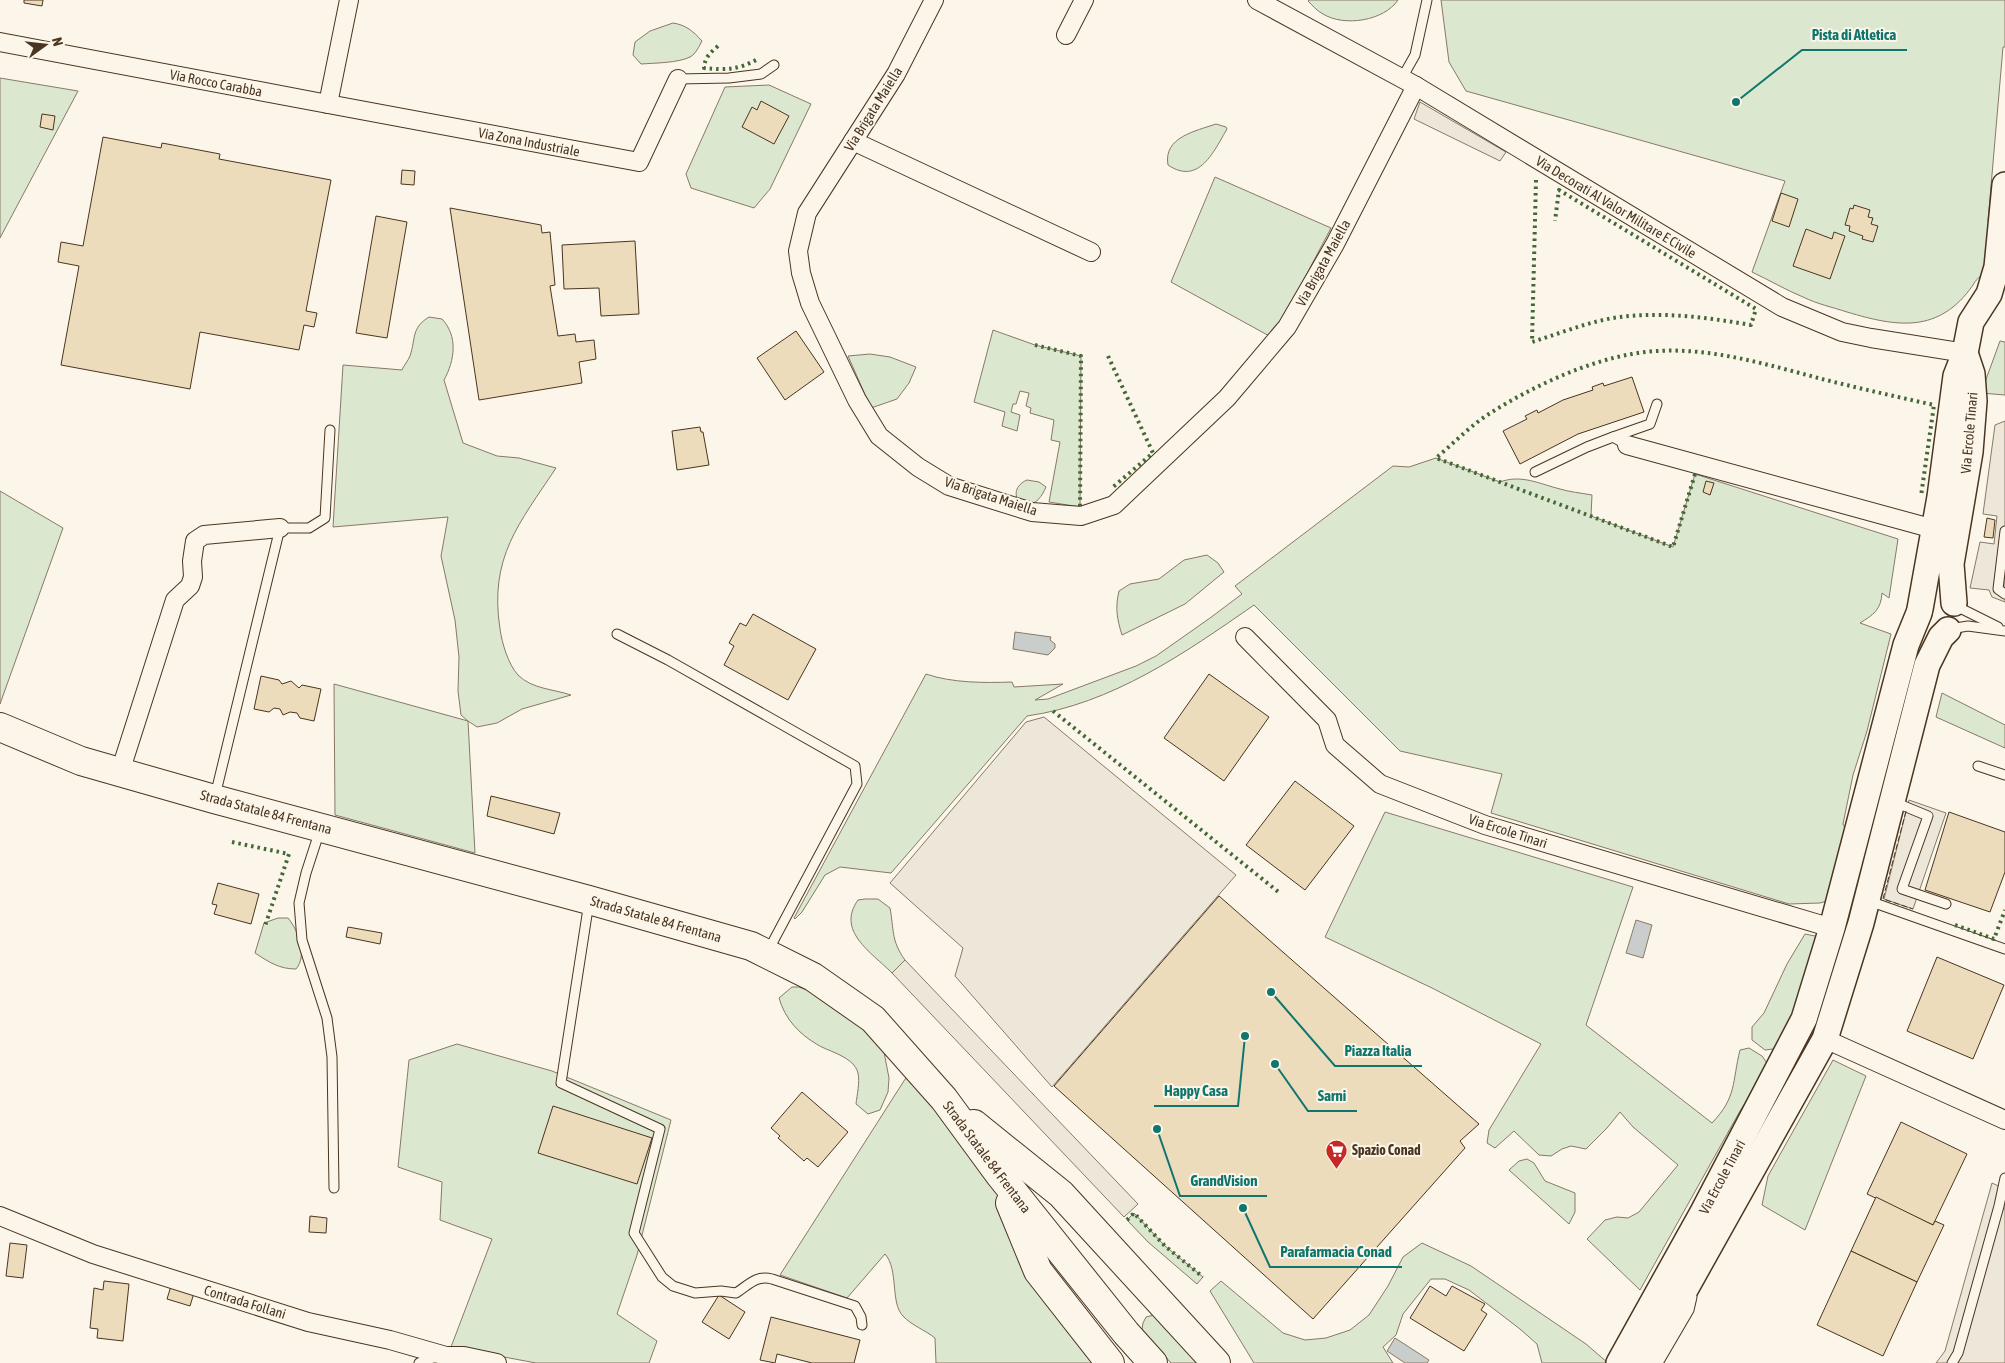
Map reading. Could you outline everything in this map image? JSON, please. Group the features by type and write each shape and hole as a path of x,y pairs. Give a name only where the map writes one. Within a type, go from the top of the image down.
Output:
{"main road":[{"name":"Strada Statale 84 Frentana","path":"0,727 80,761 751,946 813,977 873,1020 944,1099 999,1174 1126,1333 1153,1363"},
{"path":"944,1099 1061,1194 1216,1363"},
{"path":"999,1174 1038,1271 1110,1363"}],"street":[{"path":"328,104 349,0"},
{"name":"Via Brigata Maiella","path":"934,0 896,74 807,213 798,251 802,273 810,303 867,419 879,436 918,467 949,486 1032,512 1081,516 1114,505 1227,398 1286,327 1335,244 1409,82"},
{"path":"1066,35 1084,0"},
{"name":"Via Decorati Al Valor Militare E Civile","path":"1257,0 1409,82 1782,307 1842,332 1965,353"},
{"name":"Via Rocco Carabba","path":"0,42 328,104"},
{"name":"Via Zona Industriale","path":"328,104 639,162 678,79"},
{"path":"853,141 1091,252"},
{"path":"1965,353 1971,322 1989,294 2001,267 2005,185"},
{"name":"Via Ercole Tinari","path":"1619,1363 1703,1212 1804,1019 1832,928 1906,645 1920,611 1956,376 1965,353"},
{"name":"Via Ercole Tinari","path":"1644,1363 1825,1039 1867,900 1927,666 1952,617 1951,564 1968,460 1974,401 1972,374 1965,353"},
{"path":"1620,441 1934,529"},
{"path":"120,772 175,600 190,586 193,577 192,561 196,541 204,535 280,528"},
{"path":"1920,611 1926,599 1935,594 1946,596 1952,617"},
{"name":"Via Ercole Tinari","path":"1245,637 1327,720 1335,745 1380,784 1485,825 1832,928"},
{"path":"1825,1039 2005,1120"},
{"name":"Contrada Follani","path":"0,1216 92,1254 308,1322 390,1340 446,1356 464,1356 497,1363"}],"lane":[{"path":"1409,82 1422,30 1427,0"},
{"path":"678,79 729,78 761,74 774,64"},
{"path":"1535,472 1587,447 1620,441 1650,424 1656,404"},
{"path":"214,799 280,528 309,528 325,518 330,430"},
{"path":"2005,532 1998,589 2005,594"},
{"path":"1952,617 2005,631"},
{"path":"1952,617 1968,626 2005,631"},
{"path":"617,634 668,660 855,766 857,784 766,954"},
{"path":"1978,766 2005,776"},
{"path":"1891,801 1928,816 1902,889 1946,904"},
{"path":"321,827 306,873 299,903 302,940 327,1018 332,1057 334,1188"},
{"path":"589,900 561,1083 660,1129 634,1233 662,1277 673,1286 695,1293 721,1291 736,1293 753,1280 764,1277 854,1306 861,1317 862,1325"},
{"path":"1867,900 2005,949"},
{"path":"1952,1363 1958,1353 2002,1208 2005,1178"},
{"path":"1658,1363 1689,1310 1694,1291 1695,1271"},
{"path":"419,1363 446,1356"}],"green space":[{"path":"1309,0 1398,0 1383,13 1363,20 1352,21 1332,18 1323,14"},
{"path":"1441,0 2005,0 2005,47 2003,47 1988,221 1992,217 1989,252 1984,270 1960,301 1946,312 1931,319 1916,322 1900,323 1865,317 1814,302 1784,288 1752,272 1785,181 1466,91 1449,62"},
{"path":"673,23 689,29 702,41 696,52 690,57 679,60 641,64 633,55 635,42 650,31"},
{"path":"0,78 78,91 0,238"},
{"path":"769,85 811,104 770,189 754,208 691,188 686,174 725,87"},
{"path":"1216,124 1227,129 1211,156 1197,169 1179,170 1168,165 1168,155 1176,142 1191,133"},
{"path":"1215,177 1331,228 1273,338 1171,282"},
{"path":"429,317 442,319 453,340 451,364 444,380 463,443 497,456 519,458 556,468 510,542 503,561 499,581 498,604 504,647 511,665 518,675 536,686 571,695 522,709 497,723 477,727 461,715 458,691 459,657 455,620 441,556 448,517 333,527 343,365 402,370 410,356 419,325"},
{"path":"993,330 1035,345 1081,356 1080,507 1049,502 1060,442 1051,440 1054,420 1030,413 1031,408 1026,406 1029,393 1020,391 1016,404 1013,404 1011,412 1020,415 1017,431 1002,426 1005,412 974,402"},
{"path":"2000,341 2005,342 2005,395 1981,393"},
{"path":"870,354 890,357 916,367 909,383 897,399 871,408 848,356"},
{"path":"1436,458 1500,482 1523,479 1568,491 1592,495 1591,516 1673,547 1695,474 1898,539 1889,598 1882,593 1880,604 1876,611 1860,623 1891,634 1867,731 1853,775 1843,824 1848,834 1834,899 1820,903 1789,904 1491,813 1502,774 1400,751 1254,605 1174,658 1118,688 1058,710 1027,716 891,873 840,867 825,875 802,912 794,918 926,674 957,681 1012,682 1014,687 1063,684 1035,700 1048,699 1136,666 1156,656 1242,594 1235,586 1393,466 1409,467"},
{"path":"1027,480 1039,482 1046,487 1039,498 1032,504 1026,505 1020,502 1016,492 1019,485"},
{"path":"0,491 63,528 0,704"},
{"path":"1207,555 1218,563 1224,572 1185,604 1122,635 1117,613 1119,591 1130,584 1159,579 1184,560"},
{"path":"334,684 468,721 475,853 335,815"},
{"path":"1942,693 2005,725 2005,748 1936,717"},
{"path":"1385,812 1633,887 1586,1025 1712,1123 1730,1097 1740,1050 1749,1048 1762,1056 1769,1066 1740,1111 1640,1290 1587,1239 1605,1220 1617,1217 1628,1218 1639,1212 1678,1165 1633,1127 1620,1112 1586,1149 1571,1146 1551,1156 1539,1155 1514,1131 1495,1148 1487,1143 1489,1130 1541,1044 1432,988 1325,937"},
{"path":"878,899 890,908 895,941 905,960 892,973 866,949 854,931 851,922 852,911 858,900"},
{"path":"278,918 288,918 298,936 301,957 296,969 279,966 255,953 264,923"},
{"path":"1805,934 1825,938 1784,1040 1773,1049 1765,1050 1752,1040 1752,1027 1764,1013 1787,964"},
{"path":"792,987 799,987 813,992 867,1030 883,1047 889,1078 888,1092 880,1110 868,1114 856,1104 859,1077 856,1067 852,1063 811,1041 789,1019 779,998"},
{"path":"457,1044 552,1071 671,1120 637,1255 617,1314 657,1341 649,1363 536,1363 451,1347 492,1239 440,1220 442,1182 398,1167 409,1060"},
{"path":"1833,1060 1866,1076 1805,1230 1762,1205 1768,1176"},
{"path":"909,1073 976,1154 1093,1363 936,1363 935,1338 910,1322 899,1310 892,1269 885,1254 847,1298 780,1275"},
{"path":"1527,1159 1534,1163 1545,1181 1575,1193 1575,1212 1569,1224 1509,1170 1519,1161"},
{"path":"1134,1213 1165,1246 1203,1277 1197,1284 1148,1242 1127,1220"},
{"path":"1422,1243 1471,1266 1586,1344 1608,1363 1542,1363 1537,1344 1469,1290 1445,1279 1431,1279 1403,1314 1396,1335 1383,1347 1393,1363 1254,1363 1210,1291 1221,1281 1283,1333 1305,1340 1326,1338 1350,1330 1369,1315 1388,1286 1403,1257"},
{"path":"1154,1315 1198,1363 1171,1363 1142,1330 1146,1317"}],"shaded area":[{"path":"1420,102 1506,152 1500,161 1414,119"},
{"path":"2005,421 2005,602 1992,597 1989,590 1970,588 1980,542 1994,544 1997,516 1983,514 1995,425"},
{"path":"1015,632 1051,637 1050,640 1055,644 1055,648 1048,655 1013,649"},
{"path":"1044,717 1236,875 1052,1087 955,976 963,948 890,883 1026,722"},
{"path":"1909,800 1946,813 1913,909 1884,899"},
{"path":"1636,920 1652,925 1643,958 1626,953"},
{"path":"905,960 1138,1204 1124,1217 892,973"},
{"path":"1992,1183 2005,1189 2005,1363 1936,1363 1945,1351"},
{"path":"1395,1338 1429,1360 1427,1363 1405,1363 1387,1351"}],"building":[{"path":"24,0 43,0 42,6 24,3"},
{"path":"761,101 789,116 774,144 742,127 752,107 757,110"},
{"path":"42,114 55,116 53,130 40,127"},
{"path":"103,137 161,148 162,143 220,154 219,159 331,180 306,311 317,313 314,327 304,325 299,350 200,332 190,389 61,365 79,266 58,262 61,242 83,246"},
{"path":"402,170 415,171 414,185 401,184"},
{"path":"1781,193 1798,199 1789,227 1772,221"},
{"path":"1854,205 1870,210 1868,217 1873,218 1871,224 1878,226 1873,242 1862,239 1863,236 1849,231 1850,226 1845,225 1850,208 1853,209"},
{"path":"450,208 541,225 542,233 550,232 555,285 550,286 558,336 575,334 576,342 594,340 596,359 579,362 582,383 479,400"},
{"path":"376,216 407,222 387,338 356,333"},
{"path":"1806,229 1832,239 1834,232 1845,236 1830,279 1793,266"},
{"path":"635,241 639,314 601,316 599,288 564,289 562,245"},
{"path":"796,331 824,372 785,400 757,358"},
{"path":"1632,377 1644,412 1578,434 1520,464 1503,431 1527,419 1525,416 1537,410 1538,413 1563,400 1593,390 1592,387 1603,383 1604,386"},
{"path":"700,427 701,432 703,432 709,465 677,470 672,431"},
{"path":"1706,481 1714,483 1710,495 1703,492"},
{"path":"1987,518 1995,520 1993,538 1984,537"},
{"path":"753,614 816,649 788,700 724,665 734,646 729,643 740,623 746,626"},
{"path":"1209,674 1269,717 1224,781 1164,738"},
{"path":"261,676 279,680 282,684 291,681 299,688 302,685 321,689 314,721 300,718 297,713 290,712 283,715 280,709 274,708 269,712 254,709"},
{"path":"1295,781 1354,826 1305,890 1246,845"},
{"path":"491,796 560,813 554,834 487,816"},
{"path":"1949,812 2005,832 2005,872 1990,912 1925,890"},
{"path":"218,883 259,894 251,924 214,914 217,905 212,904"},
{"path":"1219,896 1479,1124 1460,1141 1465,1148 1313,1319 1054,1086"},
{"path":"348,927 382,933 380,944 346,937"},
{"path":"1937,957 2004,985 1973,1059 1907,1031"},
{"path":"802,1092 848,1132 818,1167 807,1158 804,1161 778,1138 780,1136 771,1128"},
{"path":"553,1106 652,1138 637,1184 538,1153"},
{"path":"1901,1122 1967,1154 1933,1225 1867,1194"},
{"path":"1876,1197 1933,1225 1935,1221 1944,1225 1917,1282 1851,1251"},
{"path":"310,1216 327,1218 326,1233 309,1232"},
{"path":"10,1243 27,1245 23,1278 6,1276"},
{"path":"1851,1251 1917,1282 1883,1356 1817,1325"},
{"path":"104,1281 129,1284 123,1341 97,1338 98,1329 90,1328 94,1288 103,1290"},
{"path":"171,1286 194,1293 190,1306 167,1299"},
{"path":"1430,1286 1446,1296 1452,1286 1485,1304 1481,1310 1487,1314 1464,1351 1410,1318"},
{"path":"719,1295 745,1312 729,1339 702,1322"},
{"path":"771,1317 860,1340 854,1363 812,1363 777,1354 775,1363 760,1360"}],"hedge":[{"path":"718,46 708,56 704,68 732,68 758,59"},
{"path":"1536,180 1532,342 1592,323 1630,316 1682,316 1751,325 1756,309 1559,190 1555,221"},
{"path":"1035,345 1081,356 1080,507"},
{"path":"1695,474 1673,547 1436,458 1485,417 1524,394 1559,377 1596,363 1632,354 1656,351 1681,351 1730,356 1934,405 1921,496"},
{"path":"1108,356 1153,453 1113,487"},
{"path":"1053,711 1281,894"},
{"path":"232,842 289,854 265,926"},
{"path":"1955,925 1994,939 2005,910"},
{"path":"1127,1220 1134,1213 1165,1246 1203,1277"}],"fence":[{"path":"1906,811 1883,899 1913,909"}],"place":[{"name":"Pista di Atletica","path":"1736,102"},
{"name":"Piazza Italia","path":"1271,992"},
{"name":"Happy Casa","path":"1245,1036"},
{"name":"Sarni","path":"1275,1064"},
{"name":"GrandVision","path":"1157,1129"},
{"name":"Spazio Conad","path":"1336,1169"},
{"name":"Parafarmacia Conad","path":"1243,1208"}]}
